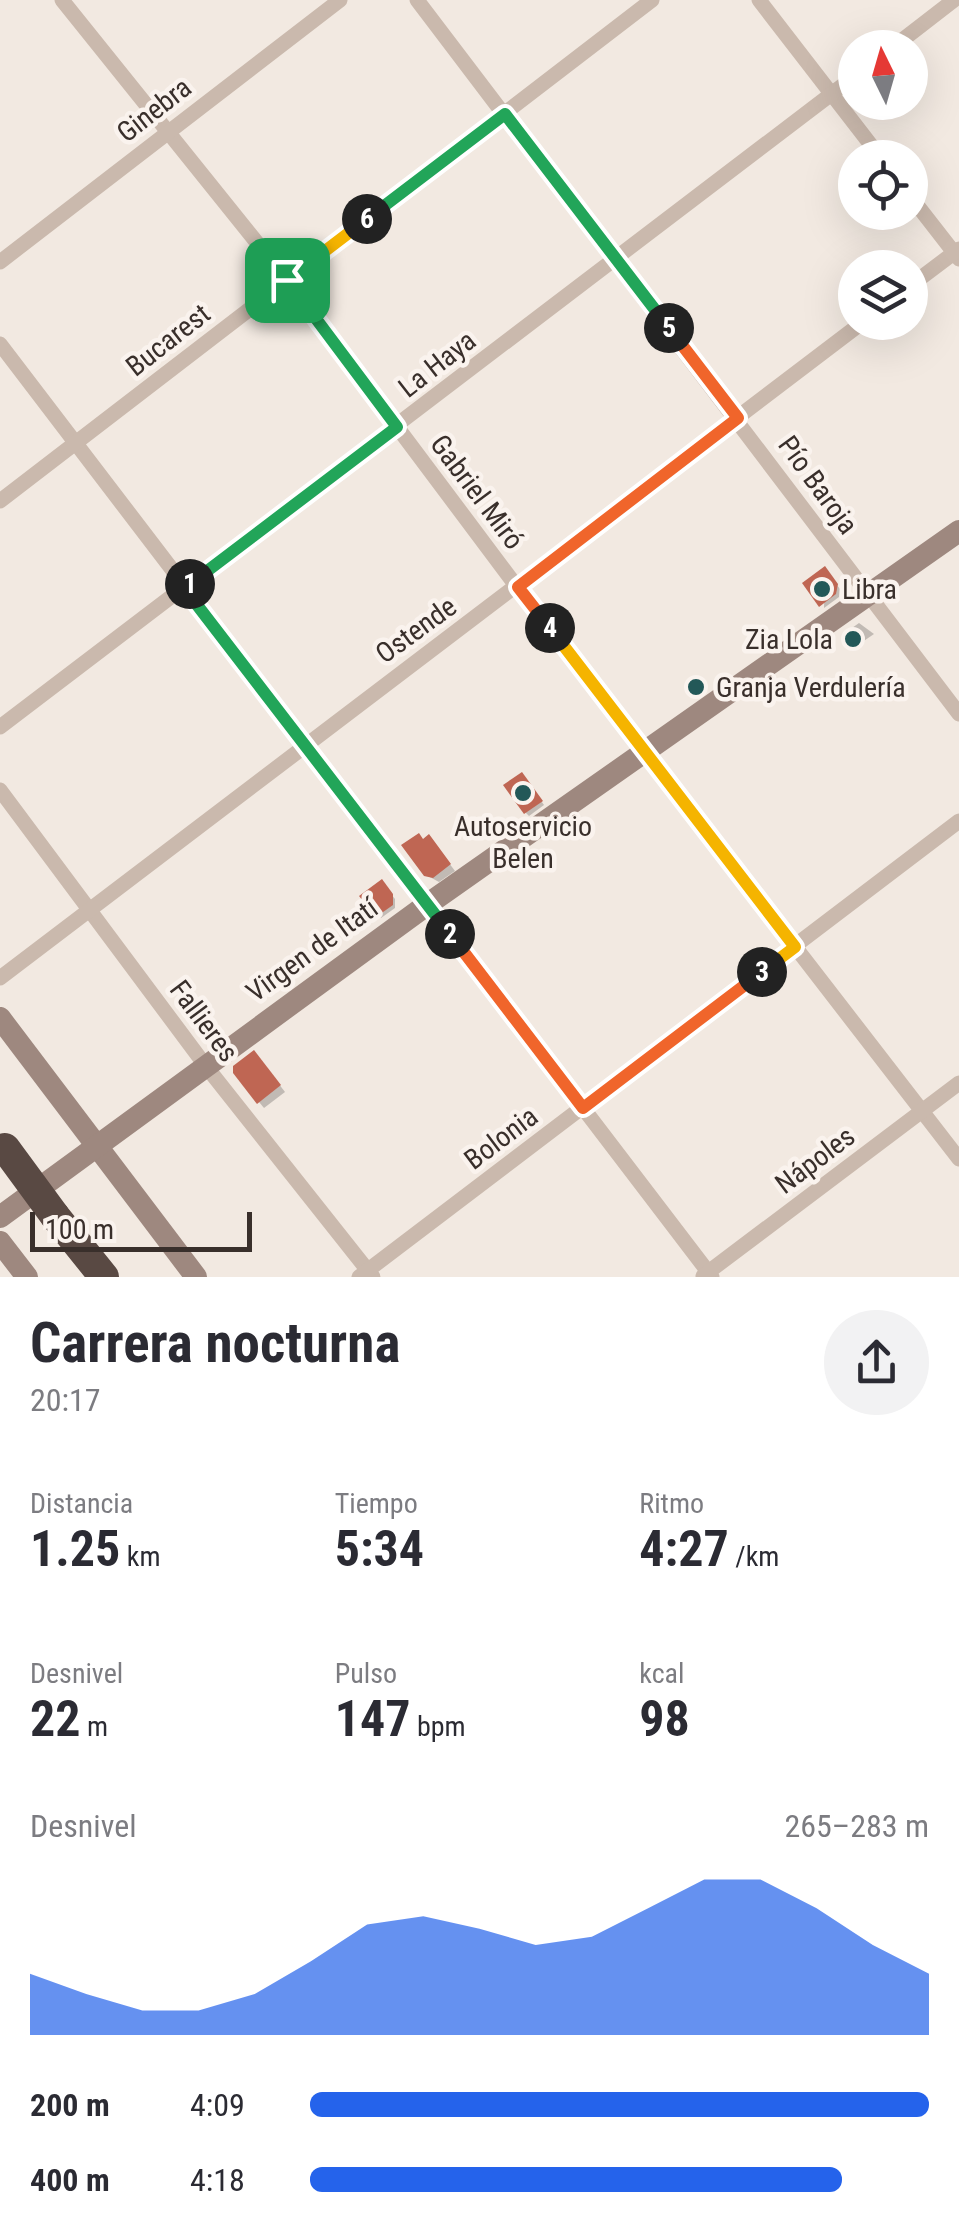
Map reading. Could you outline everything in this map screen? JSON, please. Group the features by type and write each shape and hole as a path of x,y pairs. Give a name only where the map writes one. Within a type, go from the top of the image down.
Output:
{"highway":[{"path":"2,1155 80,1277"},
{"path":"46,1220 104,1277"}],"street":[{"name":"Gabriel Miró","path":"62,0 287,280 959,1159"},
{"name":"Ginebra","path":"0,262 340,0"},
{"name":"Pío Baroja","path":"417,0 959,714"},
{"name":"Bucarest","path":"0,501 652,0"},
{"path":"759,0 866,140"},
{"path":"915,30 954,0"},
{"name":"La Haya","path":"0,727 838,89"},
{"path":"928,218 957,253 928,273"},
{"name":"Ostende","path":"0,978 302,744 518,587 839,340"},
{"path":"0,344 708,1275"},
{"name":"Virgen de Itatí","path":"0,1217 428,904 959,531"},
{"name":"Fallieres","path":"0,790 204,1065 367,1275"},
{"name":"Bolonia","path":"367,1275 959,821"},
{"path":"0,1018 196,1277"},
{"name":"Nápoles","path":"708,1275 959,1083"},
{"path":"0,1242 27,1277"}],"building":[{"name":"Libra","path":"825,566 838,584 836,594 819,607 802,583"},
{"name":"Autoservicio Belen","path":"522,772 543,801 524,814 503,785"},
{"path":"419,833 423,839 429,834 451,864 433,878 424,876 401,845"},
{"path":"382,879 393,894 393,905 376,917 359,896"},
{"path":"254,1050 281,1085 257,1104 233,1073 233,1066"}],"place":[{"name":"Libra","path":"822,589"},
{"name":"Zia Lola","path":"853,639"},
{"name":"Granja Verdulería","path":"696,687"},
{"name":"Autoservicio Belen","path":"523,793"}],"route":[{"path":"505,114 738,418 518,587 795,947 583,1108 184,588 397,427 287,280 505,114"}]}
